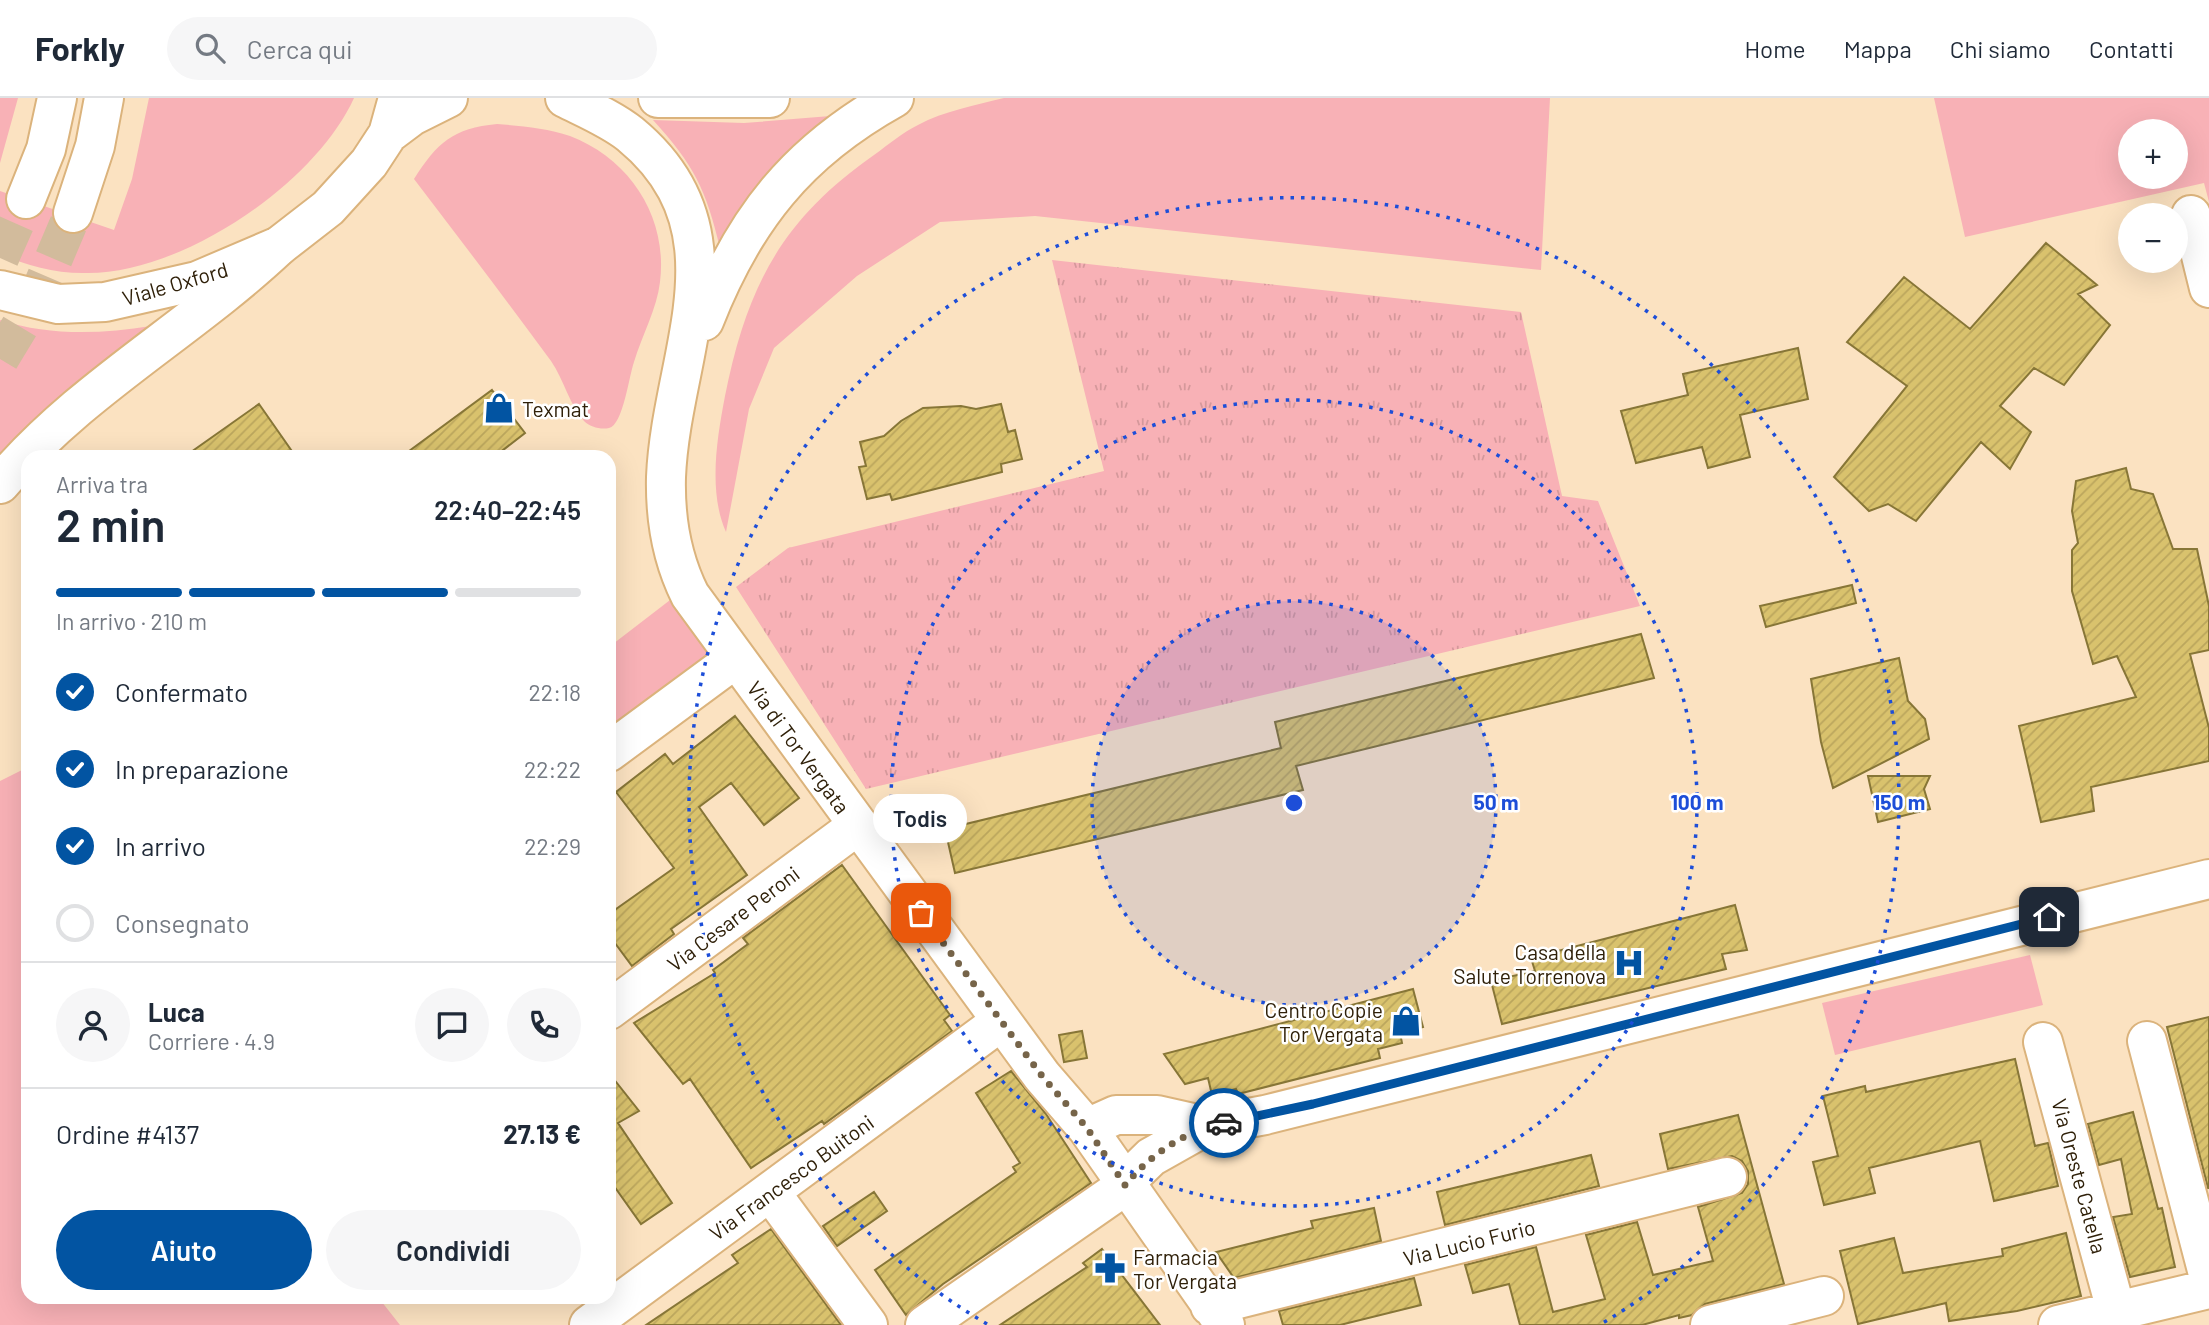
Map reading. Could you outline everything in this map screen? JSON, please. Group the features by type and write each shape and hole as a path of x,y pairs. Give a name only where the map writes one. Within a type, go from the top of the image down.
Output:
{"street":[{"path":"26,199 46,149 57,98"},
{"path":"73,214 90,165 104,98"},
{"name":"Viale Oxford","path":"0,290 58,304 105,302 197,281 279,246 306,227 350,186 393,116 412,116 448,98"},
{"name":"Via di Tor Vergata","path":"565,98 628,133 659,163 680,195 696,253 696,284 666,476 668,520 678,568 688,593 1042,1076 1087,1128 1217,1316"},
{"path":"658,98 770,98"},
{"name":"Via di Tor Vergata","path":"684,363 736,249 761,210 814,153 894,98"},
{"path":"2190,215 2209,288"},
{"path":"32,450 113,376 216,302 279,246"},
{"path":"0,484 21,462"},
{"path":"616,747 735,659"},
{"name":"Via Cesare Peroni","path":"616,1005 857,826"},
{"path":"925,1325 1054,1238 1125,1185 1151,1157 1206,1126 1278,1112 2209,878"},
{"name":"Via Francesco Buitoni","path":"589,1325 992,1028"},
{"path":"2147,1041 2209,1278"},
{"name":"Via Oreste Catella","path":"2043,1042 2118,1318"},
{"path":"1087,1128 1116,1115 1139,1115 1206,1126"},
{"name":"Via Lucio Furio","path":"1217,1316 1727,1177"},
{"path":"771,1193 868,1325"},
{"path":"2058,1325 2118,1318 2209,1289"},
{"path":"1710,1325 1824,1296"}],"green space":[{"path":"0,98 18,98 0,163"},
{"path":"149,98 354,98 335,130 309,162 278,191 242,218 204,240 164,258 125,269 76,273 43,268 0,254 0,191 114,230 132,179"},
{"path":"1004,98 1550,98 1541,270 1035,216 940,222 857,276 774,348 749,409 726,532 720,516 716,482 722,412 744,322 773,259 792,231 815,205 842,180 901,135 938,116"},
{"path":"1934,98 2209,98 2209,202 2204,183 2188,187 2188,119 2118,119 2118,189 2177,189 1965,237"},
{"path":"843,115 720,248 697,179 679,151 653,120 744,123"},
{"path":"497,124 552,131 591,146 627,175 641,193 651,213 661,258 660,282 622,409 614,425 609,428 596,428 584,421 551,361 414,179 430,156 448,139 469,129"},
{"path":"1052,260 1521,312 1562,496 1598,501 1640,606 866,789 736,587 788,548 1104,471"},
{"path":"0,320 37,329 75,332 151,326 72,390 0,461"},
{"path":"674,597 717,659 616,734 616,642"},
{"path":"21,770 21,1304 384,1304 400,1325 0,1325 0,781"},
{"path":"2030,955 2043,1005 1835,1055 1822,1003"}],"building":[{"path":"2046,243 2097,285 2078,294 2110,325 2064,385 2034,368 2000,406 2031,432 2010,469 1981,442 1916,521 1888,504 1869,511 1834,477 1907,386 1847,342 1904,277 1970,329"},
{"path":"1798,348 1808,399 1740,415 1750,457 1708,468 1702,447 1636,463 1621,411 1688,395 1683,374"},
{"path":"492,390 525,433 503,450 411,450"},
{"path":"259,404 291,450 194,450"},
{"path":"1001,404 1008,432 1015,430 1022,459 1001,464 1002,472 892,500 890,494 867,499 859,467 866,466 860,442 884,436 901,421 923,408 961,406 976,409"},
{"path":"2126,468 2131,489 2153,494 2173,549 2197,549 2209,606 2209,650 2190,654 2209,728 2209,761 2091,787 2094,811 2041,822 2019,726 2136,697 2117,656 2093,664 2072,591 2072,550 2078,543 2072,511 2076,481"},
{"path":"1852,585 1856,603 1766,627 1760,606"},
{"path":"1641,634 1654,678 1296,766 1303,790 955,873 945,829 1281,748 1275,722"},
{"path":"1899,658 1908,701 1925,719 1929,739 1833,788 1821,742 1811,679"},
{"path":"735,716 799,798 764,825 731,783 699,807 747,875 671,929 674,934 632,966 616,944 616,909 674,868 616,792 665,754 673,764"},
{"path":"1868,776 1930,776 1924,789 1930,809 1878,822"},
{"path":"842,865 950,1015 944,1020 952,1031 824,1124 822,1121 751,1168 690,1079 683,1084 634,1023 715,973 713,970 748,944 743,938"},
{"name":"Casa della Salute Torrenova","path":"1735,905 1747,950 1722,954 1726,969 1502,1024 1491,981 1535,971 1531,958"},
{"path":"1413,989 1423,1027 1400,1033 1402,1043 1378,1049 1380,1058 1238,1094 1236,1089 1212,1095 1208,1078 1185,1084 1164,1054"},
{"path":"2209,1017 2209,1188 2208,1188 2167,1027"},
{"path":"1082,1031 1087,1058 1064,1062 1059,1035"},
{"path":"2015,1059 2035,1146 2048,1143 2058,1186 1994,1201 1980,1141 1869,1168 1875,1193 1824,1205 1813,1162 1838,1156 1823,1096 1865,1086 1866,1092"},
{"path":"1011,1071 1046,1114 1091,1183 943,1284 906,1315 875,1270 1016,1172 1013,1167 1020,1163 976,1093"},
{"path":"616,1082 639,1111 618,1123 672,1203 641,1224 616,1189"},
{"path":"2133,1112 2158,1209 2162,1208 2175,1267 2130,1277 2113,1217 2132,1214 2121,1159 2099,1165 2088,1124"},
{"path":"1738,1115 1784,1284 1705,1304 1692,1315 1679,1318 1679,1315 1642,1325 1520,1325 1509,1284 1473,1293 1465,1265 1536,1247 1553,1312 1605,1299 1586,1235 1637,1222 1653,1275 1713,1261 1698,1207 1742,1193 1748,1184 1748,1171 1742,1161 1732,1156 1668,1169 1660,1134"},
{"path":"1591,1155 1599,1186 1445,1225 1437,1192"},
{"path":"874,1192 887,1211 837,1246 823,1226"},
{"path":"1374,1208 1381,1241 1234,1278 1216,1252 1313,1228 1311,1221"},
{"path":"771,1229 841,1325 646,1325 738,1263 732,1255"},
{"path":"2066,1233 2081,1296 2017,1311 1949,1321 1946,1303 1858,1324 1840,1251 1894,1238 1903,1273 2003,1256 2002,1249"},
{"path":"1102,1249 1160,1325 1000,1325 1087,1267 1083,1263"},
{"path":"1414,1278 1421,1305 1340,1325 1283,1325 1279,1311"}],"tunnel":[{"path":"0,258 26,199"},
{"path":"0,359 37,298 73,213"}],"way so far":[{"path":"921,913 1042,1076 1087,1128 1125,1185 1151,1157 1206,1126 1224,1123"}],"place":[{"name":"Texmat","path":"499,408"},
{"name":"Todis","path":"921,913"},
{"name":"Casa della Salute Torrenova","path":"1629,963"},
{"name":"Centro Copie Tor Vergata","path":"1406,1021"},
{"name":"Farmacia Tor Vergata","path":"1110,1268"}],"route":[{"path":"1224,1123 1313,1104 2049,917"}]}
